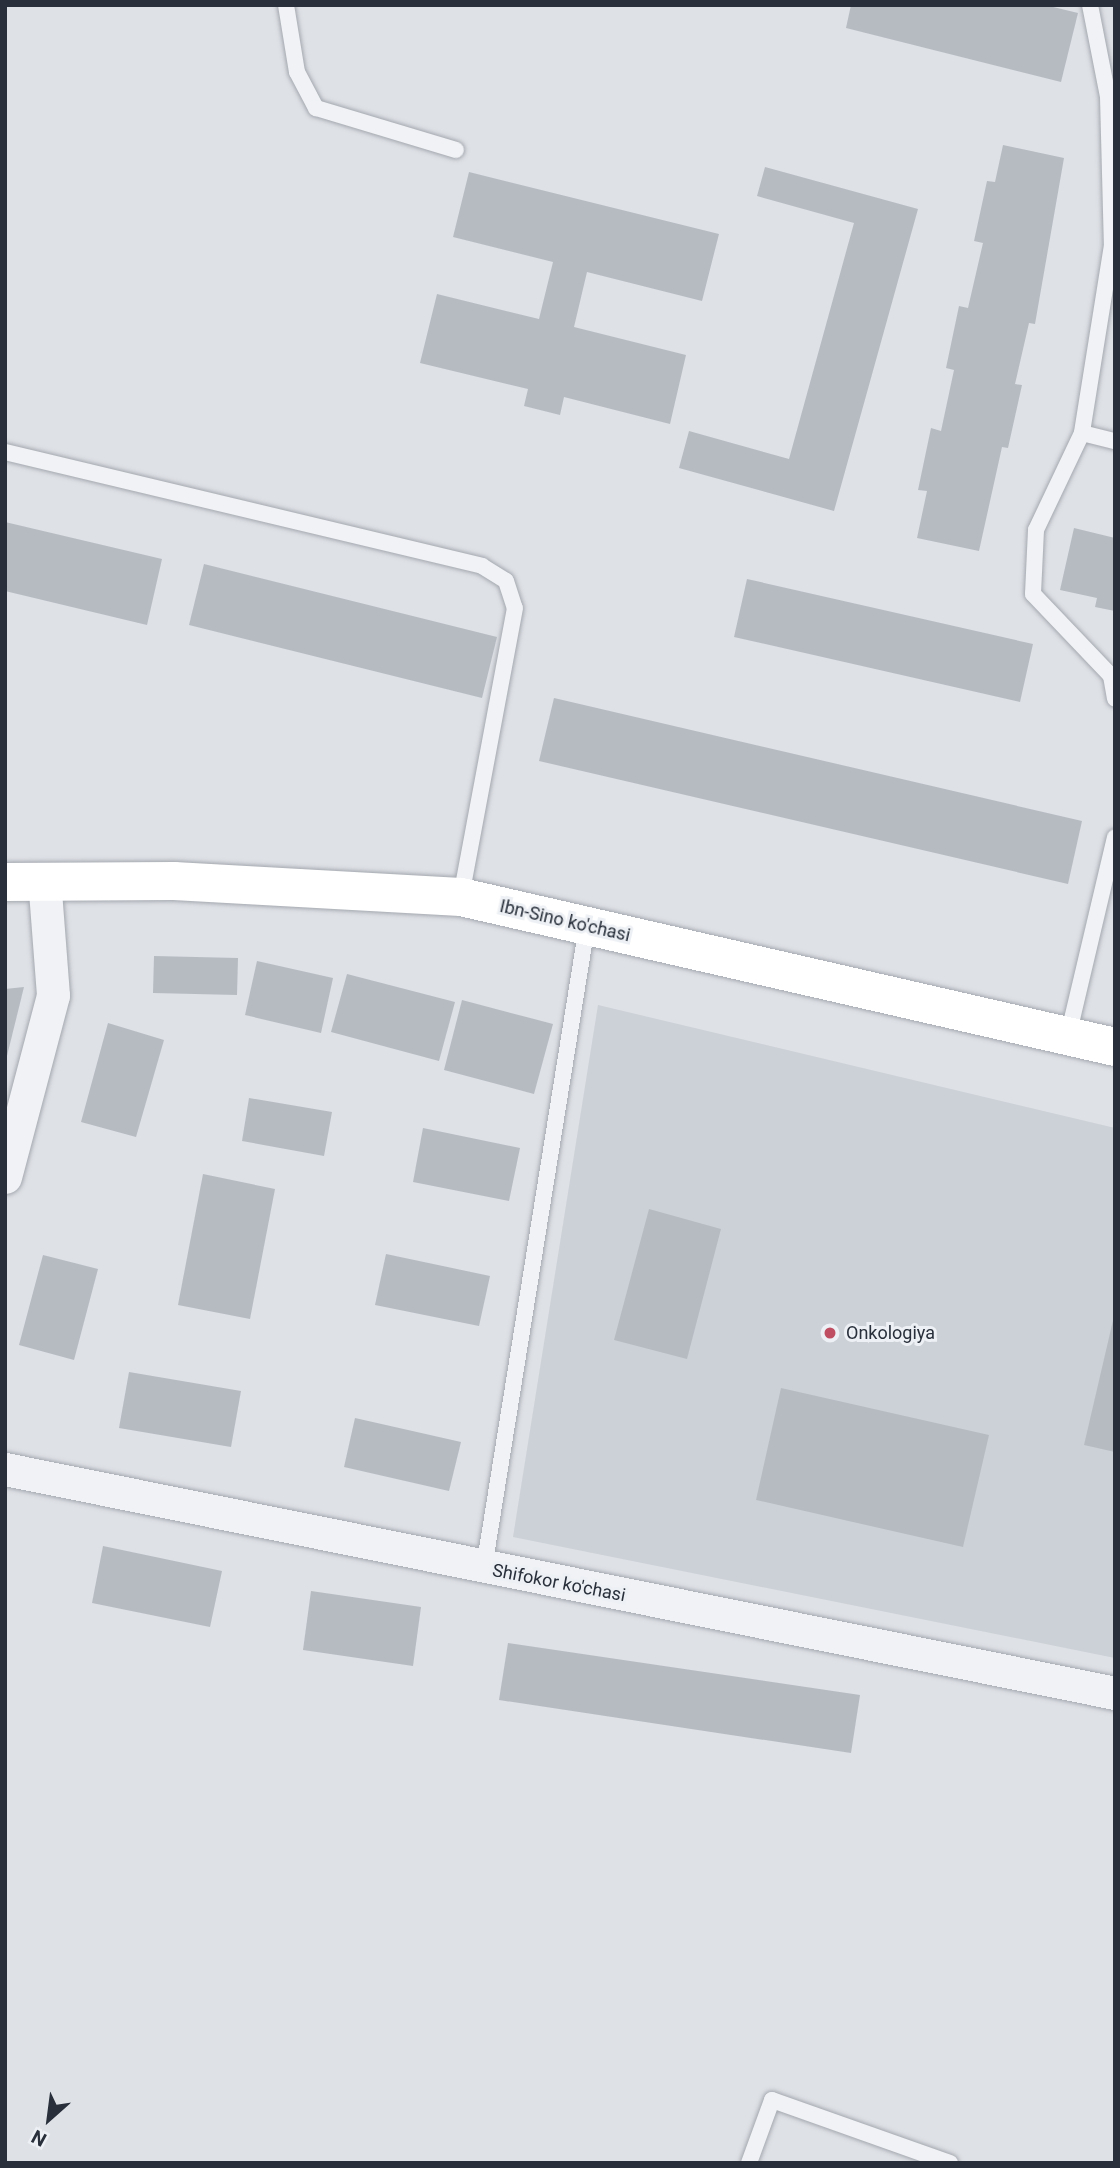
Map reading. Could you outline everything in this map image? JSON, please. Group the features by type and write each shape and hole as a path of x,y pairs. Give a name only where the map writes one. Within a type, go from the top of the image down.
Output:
{"main road":[{"name":"Ibn-Sino ko'chasi","path":"5,882 44,879 461,897 1115,1047"}],"street":[{"path":"5,1177 53,995 44,879"},
{"name":"Shifokor ko'chasi","path":"5,1469 484,1568 1115,1693"}],"lane":[{"path":"285,5 297,72 316,108 456,150"},
{"path":"1090,5 1108,97 1112,245 1082,433 1036,530 1033,594 1111,676 1115,699"},
{"path":"1082,433 1115,441"},
{"path":"5,452 482,566 506,582 515,608 461,897"},
{"path":"1068,1036 1115,836"},
{"path":"484,1568 587,926"},
{"path":"749,2163 772,2100 950,2163"}],"shaded area":[{"name":"Onkologiya","path":"598,1005 1115,1128 1115,1658 513,1537"}],"building":[{"path":"851,5 1045,5 1078,13 1061,82 846,28"},
{"path":"1003,145 1064,158 1035,324 1029,323 1015,384 1022,385 1008,448 1002,447 979,551 917,538 927,491 918,490 931,428 941,431 954,370 946,368 959,306 968,308 983,243 974,241 987,181 995,182"},
{"path":"765,167 918,209 834,511 679,468 689,431 789,459 854,223 757,196"},
{"path":"469,172 719,234 702,301 587,272 574,327 686,355 670,424 564,397 560,415 524,406 528,389 420,363 437,294 539,319 553,262 453,237"},
{"path":"5,522 162,559 147,625 5,591"},
{"path":"1074,528 1115,538 1115,611 1095,607 1097,598 1060,590"},
{"path":"204,564 497,637 482,698 189,625"},
{"path":"747,579 1033,644 1020,702 734,637"},
{"path":"554,698 1082,821 1068,884 539,761"},
{"path":"154,956 238,958 237,995 153,993"},
{"path":"257,961 333,978 321,1033 245,1015"},
{"path":"347,974 455,1002 439,1061 331,1032"},
{"path":"24,987 6,1060 5,989"},
{"path":"462,1000 553,1024 534,1094 444,1070"},
{"path":"108,1023 164,1040 136,1137 81,1122"},
{"path":"249,1098 332,1112 324,1156 242,1141"},
{"path":"423,1128 520,1148 509,1201 413,1182"},
{"path":"203,1174 275,1189 250,1319 178,1305"},
{"path":"649,1209 721,1229 687,1359 614,1340"},
{"path":"386,1254 490,1276 479,1326 375,1305"},
{"path":"43,1255 98,1269 74,1360 19,1345"},
{"path":"1115,1316 1115,1452 1084,1445"},
{"path":"129,1372 241,1391 231,1447 119,1428"},
{"path":"781,1388 989,1435 963,1547 756,1500"},
{"path":"355,1418 461,1442 449,1491 344,1467"},
{"path":"103,1546 222,1571 210,1627 92,1603"},
{"path":"311,1591 421,1607 413,1666 303,1650"},
{"path":"508,1643 860,1695 851,1753 499,1700"}],"place":[{"name":"Onkologiya","path":"830,1333"}]}
